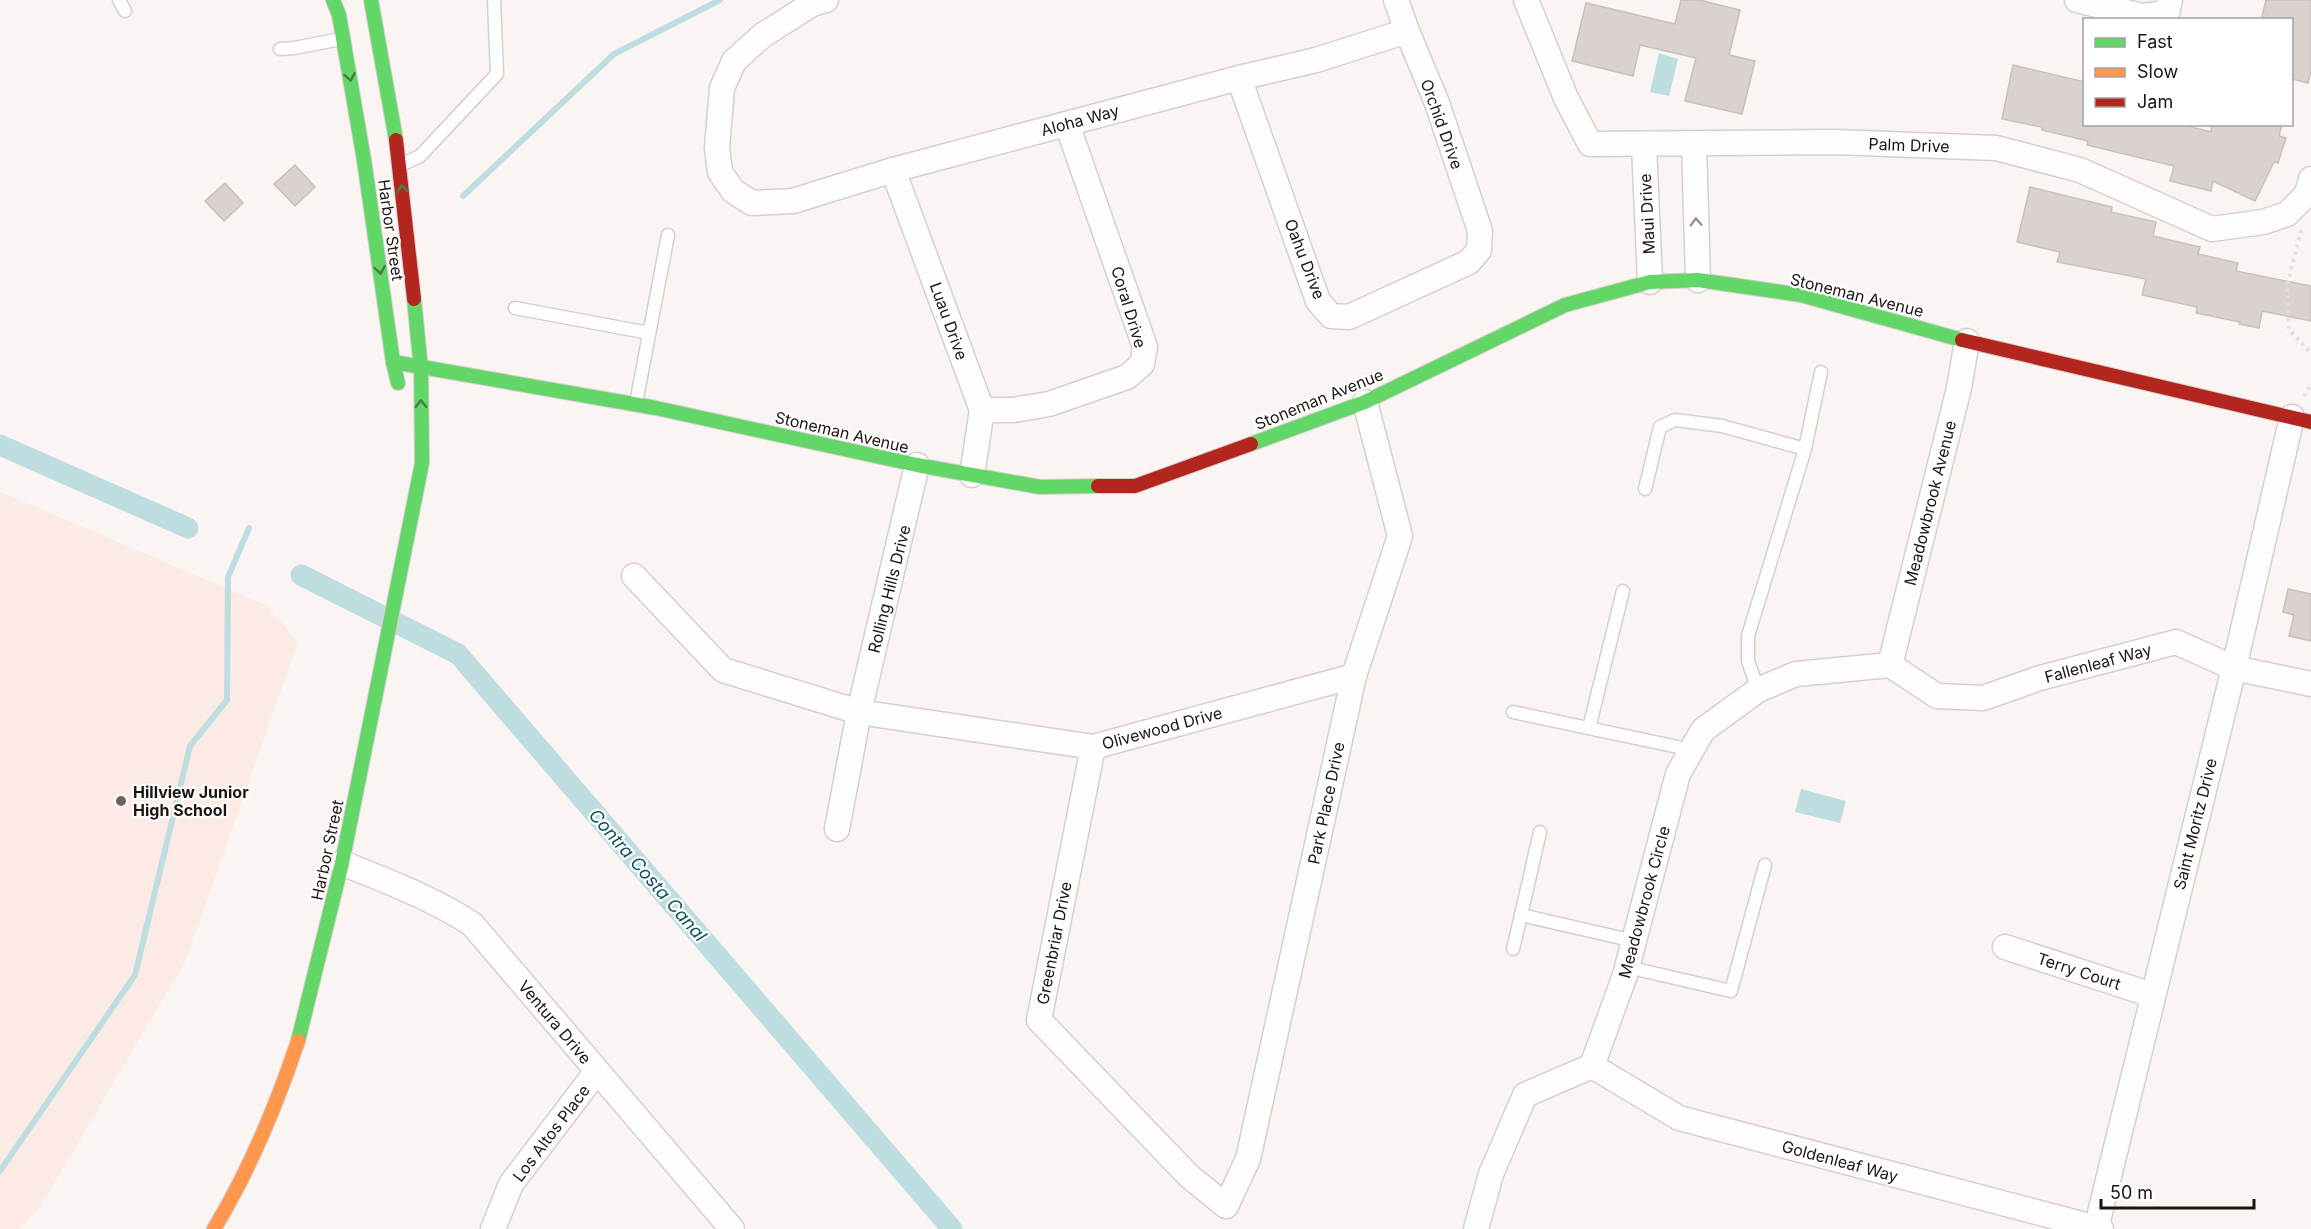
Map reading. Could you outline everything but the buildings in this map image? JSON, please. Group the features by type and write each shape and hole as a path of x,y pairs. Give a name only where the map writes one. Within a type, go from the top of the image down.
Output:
{"street":[{"name":"Harbor Street","path":"333,0 339,15 364,160 393,362 403,399"},
{"name":"Harbor Street","path":"214,1229 239,1187 278,1101 303,1028 342,863 422,463 421,369 400,165 371,0"},
{"name":"Aloha Way","path":"826,0 812,4 763,35 734,61 723,88 717,148 720,172 733,191 752,202 793,201 893,170 1239,78 1316,60 1407,31"},
{"name":"Orchid Drive","path":"1396,0 1437,103 1480,231 1479,250"},
{"name":"Palm Drive","path":"1526,0 1566,98 1590,144 1834,142 1996,148 2080,170 2212,229 2263,222 2287,214"},
{"path":"2077,0 2142,16 2169,6"},
{"name":"Oahu Drive","path":"1239,78 1318,301 1331,316 1349,317 1469,262 1479,250"},
{"name":"Coral Drive","path":"982,410 1013,410 1049,404 1127,377 1143,364 1145,347 1067,124"},
{"path":"1694,144 1698,280"},
{"name":"Maui Drive","path":"1644,145 1650,282"},
{"name":"Luau Drive","path":"893,170 982,410 972,475"},
{"path":"2287,214 2307,194 2311,179"},
{"name":"Stoneman Avenue","path":"393,362 421,369 636,404 917,465 1040,487 1135,486 1365,402 1565,305 1650,282 1698,280 1801,295 1967,341 2302,420"},
{"name":"Meadowbrook Avenue","path":"1890,665 1959,388 1967,341"},
{"name":"Park Place Drive","path":"1226,1206 1248,1158 1354,676 1400,536 1365,402"},
{"name":"Harbor Street","path":"409,420 422,463"},
{"name":"Saint Moritz Drive","path":"2097,1229 2152,995 2234,668 2302,420"},
{"name":"Rolling Hills Drive","path":"837,830 859,712 917,465"},
{"name":"Olivewood Drive","path":"634,576 723,670 859,712 1093,747 1354,676"},
{"name":"Fallenleaf Way","path":"1890,665 1937,696 1983,698 2040,678 2176,642 2234,668 2311,684"},
{"name":"Meadowbrook Circle","path":"1592,1065 1628,967 1678,774 1703,730 1758,690 1796,674 1890,665"},
{"name":"Greenbriar Drive","path":"1093,747 1039,1020 1189,1176 1226,1206"},
{"name":"Ventura Drive","path":"342,863 405,888 448,909 472,924 732,1229"},
{"name":"Terry Court","path":"2005,947 2152,995"},
{"path":"1476,1229 1491,1174 1526,1095 1592,1065"},
{"name":"Goldenleaf Way","path":"1592,1065 1679,1118 2097,1229"},
{"name":"Los Altos Place","path":"493,1229 511,1184 597,1071"}],"lane":[{"path":"400,165 420,156 497,74 494,0"},
{"path":"280,49 343,39"},
{"path":"636,404 668,235"},
{"path":"515,308 649,333"},
{"path":"1758,690 1748,660 1748,636 1805,449 1821,372"},
{"path":"1645,489 1660,428 1675,420 1722,426 1805,449"},
{"path":"1589,728 1623,591"},
{"path":"1513,711 1692,750"},
{"path":"1514,949 1540,832"},
{"path":"1628,967 1731,991 1764,865"},
{"path":"1521,915 1634,941"}],"path":[{"path":"2287,214 2301,229 2287,286 2289,330 2311,353"}],"shaded area":[{"name":"Hillview Junior High School","path":"0,492 266,605 298,642 186,960 40,1207 20,1229 0,1229"}],"water":[{"path":"1659,53 1678,59 1669,96 1650,92"},
{"path":"1801,789 1846,801 1840,823 1795,812"}],"waterway":[{"path":"463,196 614,54 720,0"},
{"name":"Contra Costa Canal","path":"0,445 188,528"},
{"path":"0,1171 135,975 190,746 227,700 228,577 249,528"},
{"name":"Contra Costa Canal","path":"301,575 458,654 952,1229"}],"traffic: fast":[{"path":"333,0 339,15 364,160 398,383"},
{"path":"371,0 396,140"},
{"path":"1251,444 1365,402 1565,305 1650,282 1698,280 1801,295 1962,340"},
{"path":"298,1041 342,863 422,463 421,369 414,299"},
{"path":"393,362 656,408 917,465 1040,487 1098,486"}],"traffic: slow":[{"path":"214,1229 261,1137 298,1041"}],"traffic: jam":[{"path":"396,140 414,299"},
{"path":"1962,340 2311,422"},
{"path":"1098,486 1135,486 1251,444"}],"place":[{"name":"Hillview Junior High School","path":"121,801"}]}
